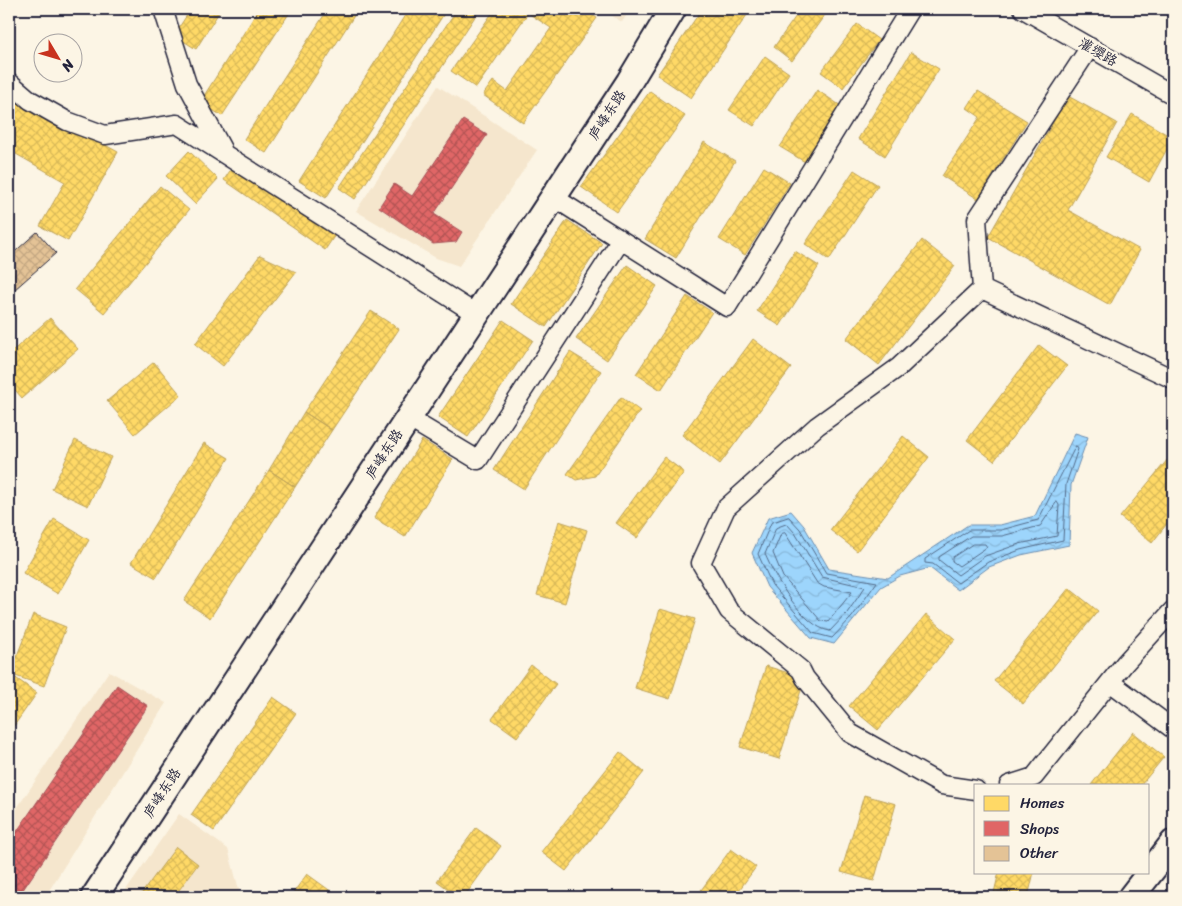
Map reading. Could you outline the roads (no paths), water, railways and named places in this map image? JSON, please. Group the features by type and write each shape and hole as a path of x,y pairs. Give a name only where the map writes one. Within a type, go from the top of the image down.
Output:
{"main road":[{"name":"庐峰东路","path":"94,897 629,82 673,9"},
{"path":"1150,873 1173,843"},
{"path":"1131,897 1149,874"}],"street":[{"path":"163,9 187,84 223,152"},
{"path":"553,197 727,307 910,9"},
{"name":"灌缨路","path":"1024,9 1173,96"},
{"path":"982,289 977,219 1090,47"},
{"path":"9,82 30,100 67,121 105,135 176,124 476,314"},
{"path":"408,418 478,460 621,240"},
{"path":"982,289 1173,379"},
{"path":"974,790 942,785 850,733 805,678 801,670 728,611 701,563 726,508 817,426 899,368 982,289"},
{"path":"1012,784 1034,777 1110,682 1173,610"},
{"path":"1110,682 1173,730"}],"water":[{"path":"1075,433 1088,437 1071,485 1069,545 1021,555 989,567 958,590 930,568 900,576 881,587 834,644 811,638 767,587 752,553 768,518 791,511 804,526 829,569 888,578 968,525 1000,525 1035,516"}]}
